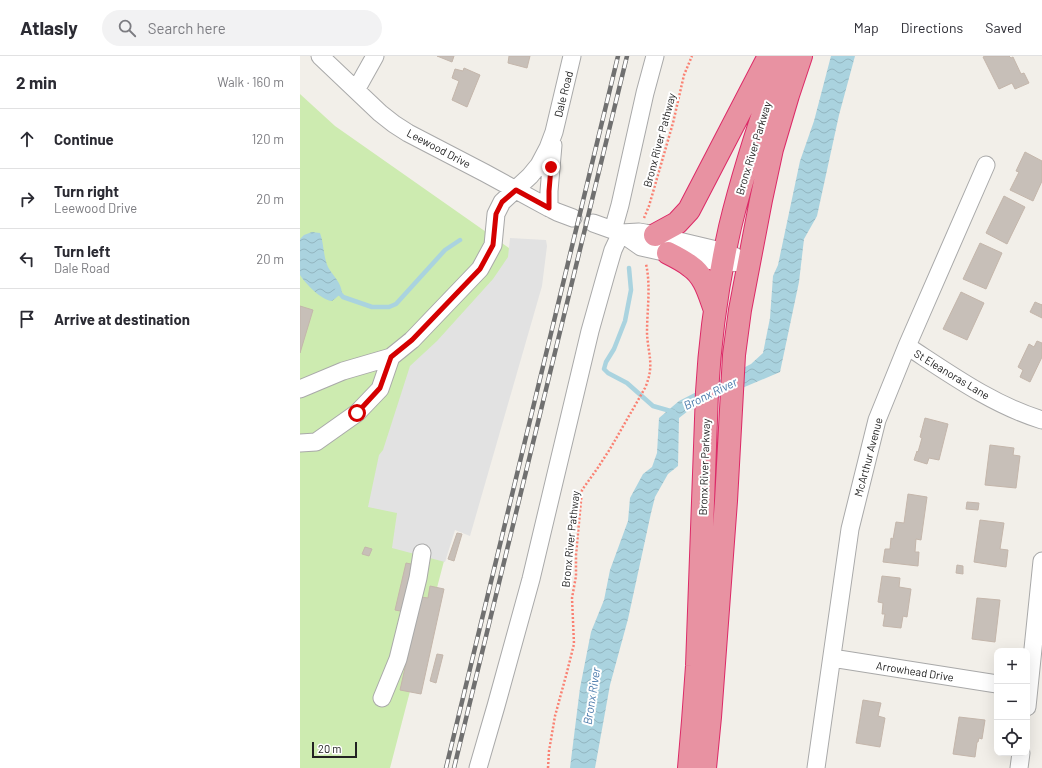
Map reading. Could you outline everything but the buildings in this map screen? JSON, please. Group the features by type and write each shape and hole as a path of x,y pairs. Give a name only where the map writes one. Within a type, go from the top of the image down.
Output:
{"highway":[{"path":"649,229 677,223 689,210 768,56"},
{"name":"Bronx River Parkway","path":"689,768 697,666 708,367 715,310 730,228 744,176 783,56"},
{"name":"Bronx River Parkway","path":"705,768 725,509 734,355 740,310 760,200 772,149 801,56"},
{"path":"668,253 690,266 700,276 708,290 715,310"}],"street":[{"name":"Leewood Drive","path":"320,56 390,120 408,133 549,208 573,218"},
{"path":"356,90 375,56"},
{"name":"Dale Road","path":"391,357 412,340 480,269 493,245 496,214 502,202 530,176 539,165 548,148 554,132 572,56"},
{"path":"478,768 530,579 587,346 613,250 620,205 645,93 655,56"},
{"name":"Dale Road","path":"549,208 554,132"},
{"name":"McArthur Avenue","path":"816,768 850,529 877,420 907,346 986,165"},
{"path":"593,223 617,232 641,247 668,253 724,258 748,262"},
{"path":"617,232 639,232 649,229 724,258"},
{"name":"St Eleanoras Lane","path":"907,346 973,389 1022,414 1042,420"},
{"path":"300,389 343,372 391,357"},
{"path":"300,443 316,442 357,413 380,388 391,357"},
{"path":"382,698 398,659 418,578 422,553"},
{"path":"1029,684 1042,561"},
{"name":"Arrowhead Drive","path":"832,658 994,684"},
{"path":"1018,768 1020,756"}],"path":[{"name":"Bronx River Pathway","path":"649,229 649,206 673,123 684,75 692,56"},
{"name":"Bronx River Pathway","path":"548,768 549,751 555,716 568,672 574,644 572,598 576,576 576,555 582,490 598,470 610,450 645,388 650,375 651,359 647,333 649,299 648,271 645,260"}],"green space":[{"path":"300,94 335,126 523,258 390,768 300,768"}],"shaded area":[{"path":"510,238 546,240 547,246 542,286 470,536 455,530 445,562 392,548 397,513 368,507 379,455 383,450 410,366 437,341 493,279 508,257"}],"water":[{"name":"Bronx River","path":"831,56 855,56 839,115 817,216 804,239 799,282 780,372 688,411 679,418 678,466 668,474 655,497 628,619 610,685 595,768 570,768 580,688 591,632 604,600 610,570 628,521 630,498 643,474 652,467 657,453 659,418 679,401 751,364 763,353 770,318 773,276 778,265 800,161 814,121"},
{"path":"312,232 320,233 326,263 341,289 342,293 332,301 319,295 300,275 300,239 304,235"}],"waterway":[{"path":"337,290 343,297 372,307 389,307 396,304 445,250 460,240"},
{"path":"629,268 631,290 625,321 604,369 608,373 627,383 653,406 674,412"}],"railway":[{"path":"446,768 618,56"},
{"path":"454,768 627,56"}],"route":[{"path":"357,413 380,388 391,357 412,340 480,269 493,245 496,214 502,202 516,190 549,208 551,167"}]}
